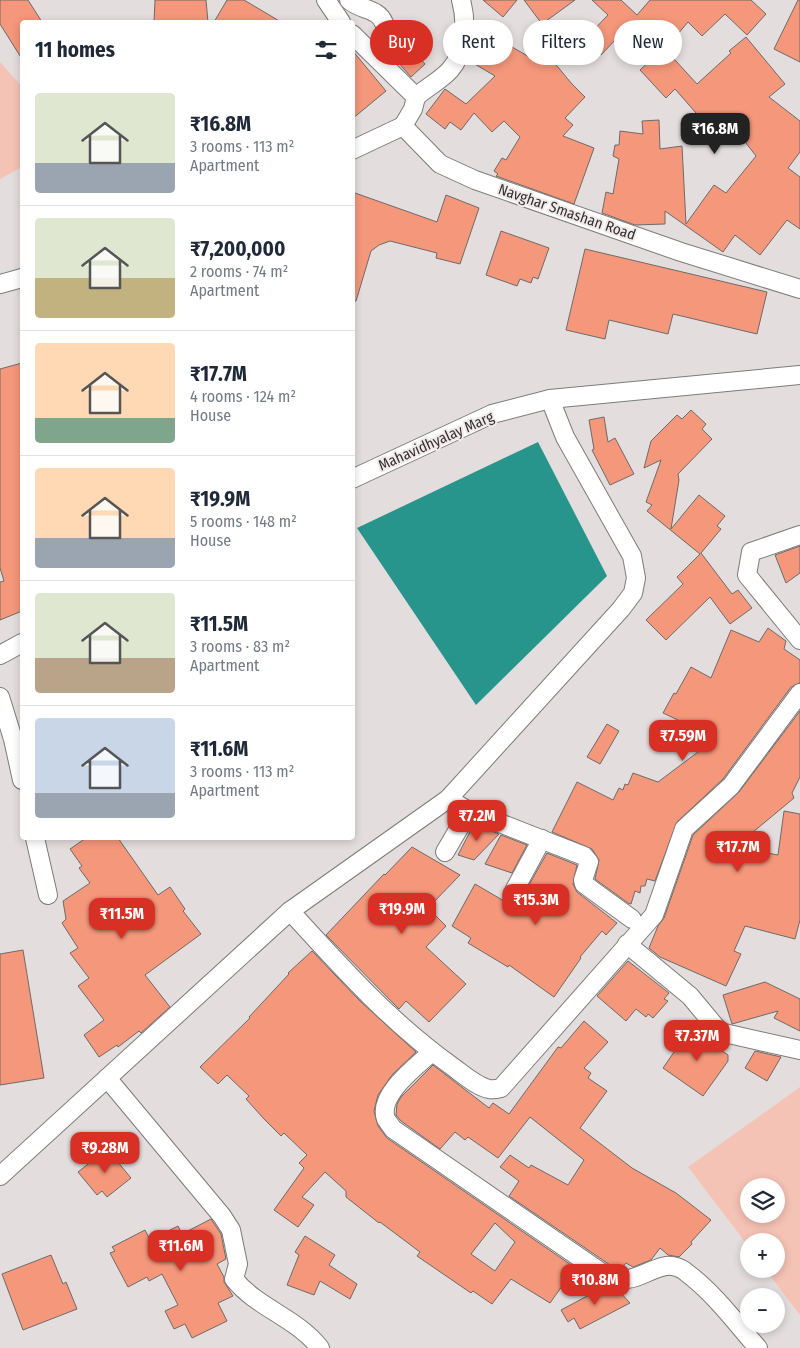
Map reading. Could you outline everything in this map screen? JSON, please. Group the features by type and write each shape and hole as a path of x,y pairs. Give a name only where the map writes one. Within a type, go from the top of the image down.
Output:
{"street":[{"path":"326,0 340,20"},
{"path":"349,0 358,8 373,10 381,16 383,20"},
{"path":"355,149 403,126 413,109 416,96 450,70 461,49 464,33 464,11 460,0"},
{"path":"355,37 416,96"},
{"name":"Navghar Smashan Road","path":"403,126 440,164 475,180 681,252 800,289"},
{"path":"0,284 20,279"},
{"name":"Mahavidhyalay Marg","path":"355,478 492,414 550,399 800,375"},
{"path":"0,1176 290,911 448,798 621,609 633,593 636,578 632,556 565,436 550,399"},
{"path":"800,535 751,552 747,575 800,640"},
{"path":"0,655 20,644"},
{"path":"290,911 362,989 398,1024 476,1084 490,1089 501,1088 654,915 684,829 731,786 800,693"},
{"path":"0,697 13,739 20,771"},
{"path":"448,798 469,811 584,856 589,862 583,880 584,884 632,919"},
{"path":"445,852 469,811"},
{"path":"515,889 542,839"},
{"path":"35,840 48,895"},
{"path":"627,944 690,996 720,1032 800,1050"},
{"path":"432,1052 392,1090 387,1104 386,1118 393,1129 605,1275 618,1280 631,1280 668,1266 679,1267 711,1296 758,1348"},
{"path":"107,1078 222,1216 231,1230 238,1264 234,1280 243,1292 287,1318 320,1348"}],"shaded area":[{"path":"0,62 20,85 20,168 0,179"},
{"path":"800,1087 800,1315 785,1295 785,1288 779,1288 772,1278 785,1278 785,1233 740,1233 740,1235 688,1167"}],"water":[{"path":"538,442 607,576 476,705 357,528"}],"building":[{"path":"0,0 28,0 41,20 20,20 20,56 0,24"},
{"path":"155,0 206,0 208,20 154,20"},
{"path":"227,0 244,0 278,20 215,20"},
{"path":"483,0 517,0 503,17"},
{"path":"524,0 575,0 548,20 539,20"},
{"path":"592,0 621,0 637,15 650,0 751,0 766,14 747,35 725,14 702,36 688,22 682,29 682,20 614,20 614,41 604,52 603,20 608,15"},
{"path":"798,0 800,0 800,62 774,49"},
{"path":"746,37 785,84 769,97 800,121 800,152 788,168 800,177 800,229 787,220 760,255 735,235 723,252 665,211 665,224 635,225 602,213 606,192 613,194 619,159 613,156 615,145 619,145 620,131 643,134 642,121 659,120 660,149 682,146 686,224 714,185 726,193 756,156 725,116 710,129 675,89 666,98 640,70 645,65 680,65 697,84 731,53 729,51"},
{"path":"513,48 523,53 523,65 556,65 585,97 565,118 573,125 563,136 594,148 574,204 496,176 498,174 494,171 502,158 506,160 520,137 504,121 492,132 474,113 461,130 450,122 445,129 426,114 445,89 466,104 495,76 476,65 513,65"},
{"path":"355,54 386,91 355,117"},
{"path":"400,65 424,65 411,77"},
{"path":"355,193 437,222 446,195 479,208 460,264 436,258 437,253 390,241 379,245 371,251 356,301"},
{"path":"501,231 549,248 538,279 533,277 531,283 520,279 517,286 486,275"},
{"path":"585,249 767,292 757,334 673,314 668,334 609,320 605,339 566,330"},
{"path":"20,364 20,612 0,620 0,582 4,581 0,568 0,369"},
{"path":"691,410 706,424 702,429 712,439 678,474 679,480 671,529 699,495 725,516 717,526 721,529 701,553 732,594 738,590 752,608 730,624 710,597 666,640 646,620 683,584 677,577 700,554 647,511 652,505 646,502 661,460 644,468 651,441 677,415 682,419"},
{"path":"604,417 608,442 615,438 634,474 610,485 592,450 594,449 589,420"},
{"path":"800,546 800,573 786,583 775,555"},
{"path":"768,628 786,641 784,649 800,660 800,683 791,687 723,779 677,822 655,881 647,879 645,886 641,886 640,893 635,891 631,904 628,903 595,879 599,860 592,849 552,832 577,782 613,800 619,788 623,790 625,784 628,785 633,773 658,782 702,749 678,720 663,713 691,667 711,678 731,630 759,642"},
{"path":"800,711 800,777 792,793 794,798 735,847 778,855 784,811 800,814 800,920 795,939 745,926 734,951 741,954 726,986 660,957 649,948 658,926 664,918 693,835 739,792"},
{"path":"607,724 619,731 600,764 587,757"},
{"path":"474,824 499,834 474,860 458,855"},
{"path":"501,835 527,845 512,873 485,864"},
{"path":"83,840 119,840 158,895 170,887 185,909 183,911 201,934 145,975 170,1007 141,1033 139,1031 118,1047 117,1045 99,1057 84,1035 104,1020 78,986 89,978 70,953 78,948 62,923 66,919 63,901 90,883 79,868 82,866 70,849"},
{"path":"412,847 460,875 428,908 446,926 426,947 466,984 429,1022 406,1001 399,1009 326,935"},
{"path":"547,853 577,865 573,884 577,892 617,923 606,935 602,931 580,957 554,997 509,965 508,967 468,943 471,938 452,926 475,884 516,908"},
{"path":"23,950 44,1078 0,1085 0,954"},
{"path":"312,951 360,1001 416,1052 392,1075 378,1095 374,1111 378,1126 387,1138 574,1267 564,1277 567,1279 550,1303 511,1279 492,1304 473,1291 471,1293 417,1256 420,1252 346,1197 346,1191 325,1172 302,1197 314,1205 298,1227 274,1210 304,1168 299,1163 307,1155 284,1133 281,1136 264,1119 246,1099 249,1096 227,1075 218,1084 200,1067 250,1018 288,973","holes":["495,1223 515,1242 495,1271 471,1254"]},
{"path":"628,961 669,993 664,999 668,1001 653,1018 648,1014 646,1017 636,1009 626,1021 597,996"},
{"path":"765,982 800,999 800,1031 774,1018 778,1011 732,1024 723,995"},
{"path":"584,1021 608,1042 584,1068 591,1073 588,1078 607,1091 580,1128 632,1168 676,1193 711,1220 679,1257 668,1255 660,1248 651,1260 633,1267 626,1263 622,1268 610,1265 509,1196 519,1181 500,1167 510,1155 529,1168 531,1165 568,1185 584,1160 530,1117 498,1158 468,1137 465,1140 455,1132 440,1149 401,1121 396,1115 397,1104 401,1097 433,1065 489,1108 493,1103 509,1114 558,1047 561,1048"},
{"path":"690,1029 728,1055 728,1061 703,1096 663,1068"},
{"path":"755,1051 781,1057 767,1081 745,1068"},
{"path":"107,1149 131,1178 107,1197 102,1191 97,1195 78,1172"},
{"path":"211,1219 221,1234 226,1259 217,1264 224,1277 224,1282 233,1296 218,1303 227,1321 192,1338 185,1324 174,1329 165,1311 178,1305 162,1274 149,1281 147,1277 128,1287 110,1253 115,1251 112,1247 145,1230 150,1240 178,1226 182,1234"},
{"path":"305,1236 335,1255 329,1265 357,1284 350,1299 320,1281 314,1295 287,1285 299,1255 295,1252"},
{"path":"51,1255 63,1284 66,1282 77,1309 23,1330 2,1274"},
{"path":"606,1286 617,1289 630,1303 580,1329 574,1318 568,1322 561,1310"}]}
